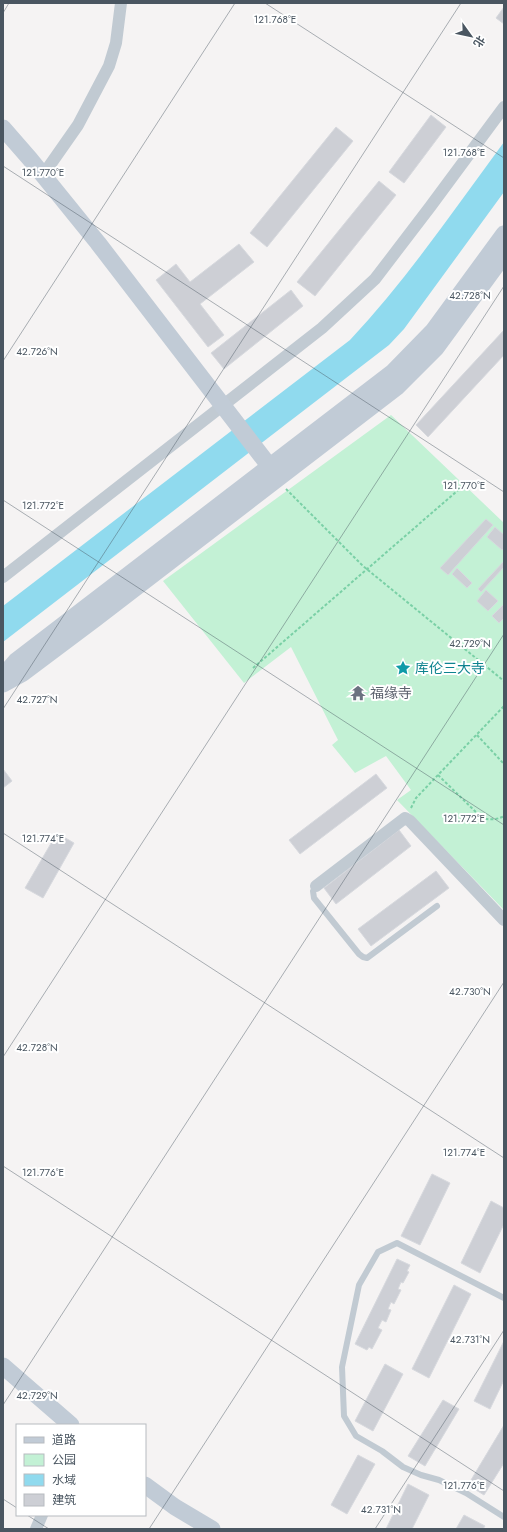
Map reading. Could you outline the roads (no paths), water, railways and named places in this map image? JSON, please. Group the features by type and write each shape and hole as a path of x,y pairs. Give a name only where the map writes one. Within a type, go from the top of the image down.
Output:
{"main road":[{"path":"3,128 43,174 98,243 273,473"},
{"path":"3,684 23,673 273,473 393,372 417,349 437,325 504,234"},
{"path":"3,676 16,661 273,473 397,387 436,348 504,255"},
{"path":"3,1366 70,1424"},
{"path":"146,1485 176,1507 212,1529"}],"street":[{"path":"43,174 78,125 109,66 116,43 121,3"},
{"path":"3,577 322,328 375,279 504,108"},
{"path":"316,886 405,818 410,821 504,920"},
{"path":"36,1529 42,1516"}],"lane":[{"path":"316,886 313,891 314,898 359,954 367,958 436,906"},
{"path":"504,1298 397,1243 378,1252 359,1285 342,1367 344,1416 356,1436 382,1451 403,1467 421,1476 439,1480 466,1492 504,1517"}],"water":[{"path":"504,142 504,192 404,329 389,345 3,642 3,606 350,340 411,268"}],"place":[{"name":"库伦三大寺","path":"403,668"},
{"name":"福缘寺","path":"358,693"}]}
